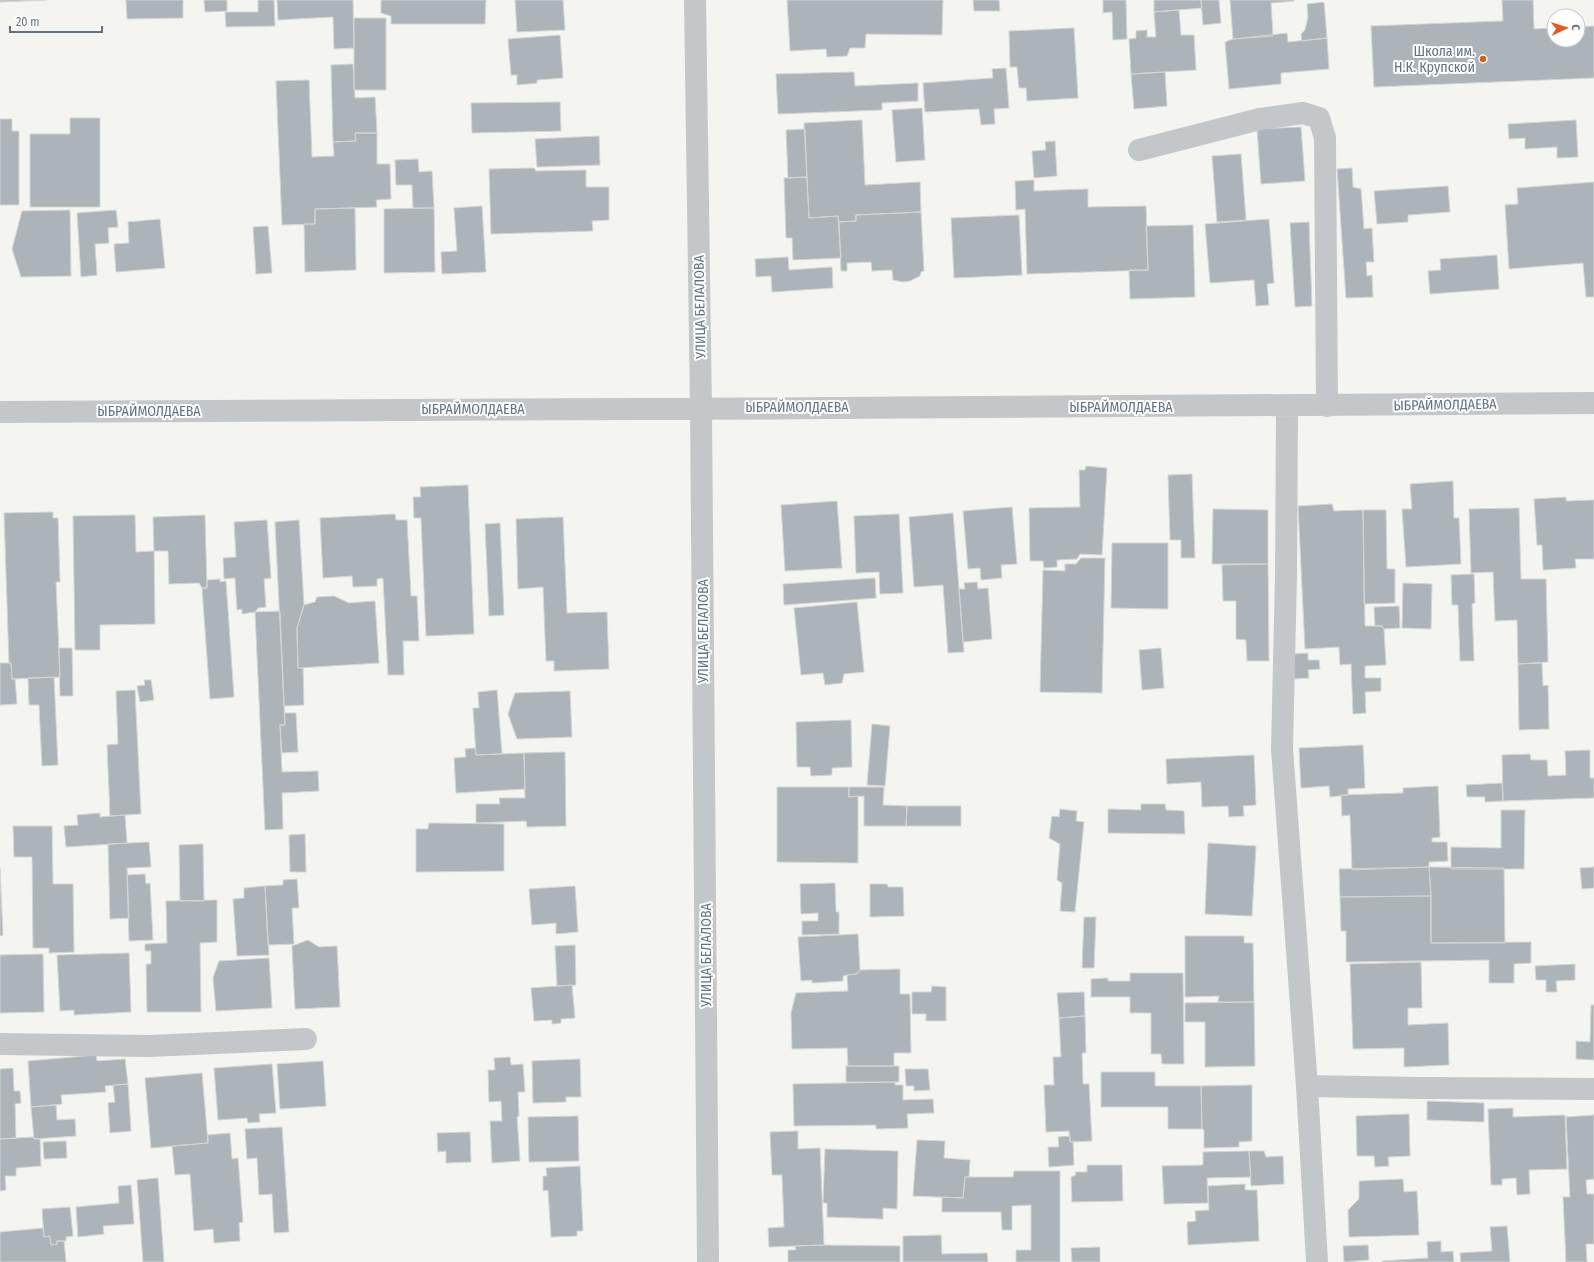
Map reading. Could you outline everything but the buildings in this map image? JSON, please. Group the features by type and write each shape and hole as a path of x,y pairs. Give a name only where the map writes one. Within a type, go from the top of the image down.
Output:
{"street":[{"name":"УЛИЦА БЕЛАЛОВА","path":"695,0 701,408 708,1262"},
{"path":"1139,150 1260,119 1303,113 1319,118 1325,138 1327,406"},
{"name":"ЫБРАЙМОЛДАЕВА","path":"0,412 701,408 1287,407 1594,403"},
{"path":"1287,407 1286,576 1282,748 1307,1086 1317,1262"},
{"path":"0,1044 149,1046 306,1039"},
{"path":"1307,1086 1594,1089"}],"place":[{"name":"Школа им. Н.К. Крупской","path":"1483,59"}]}
